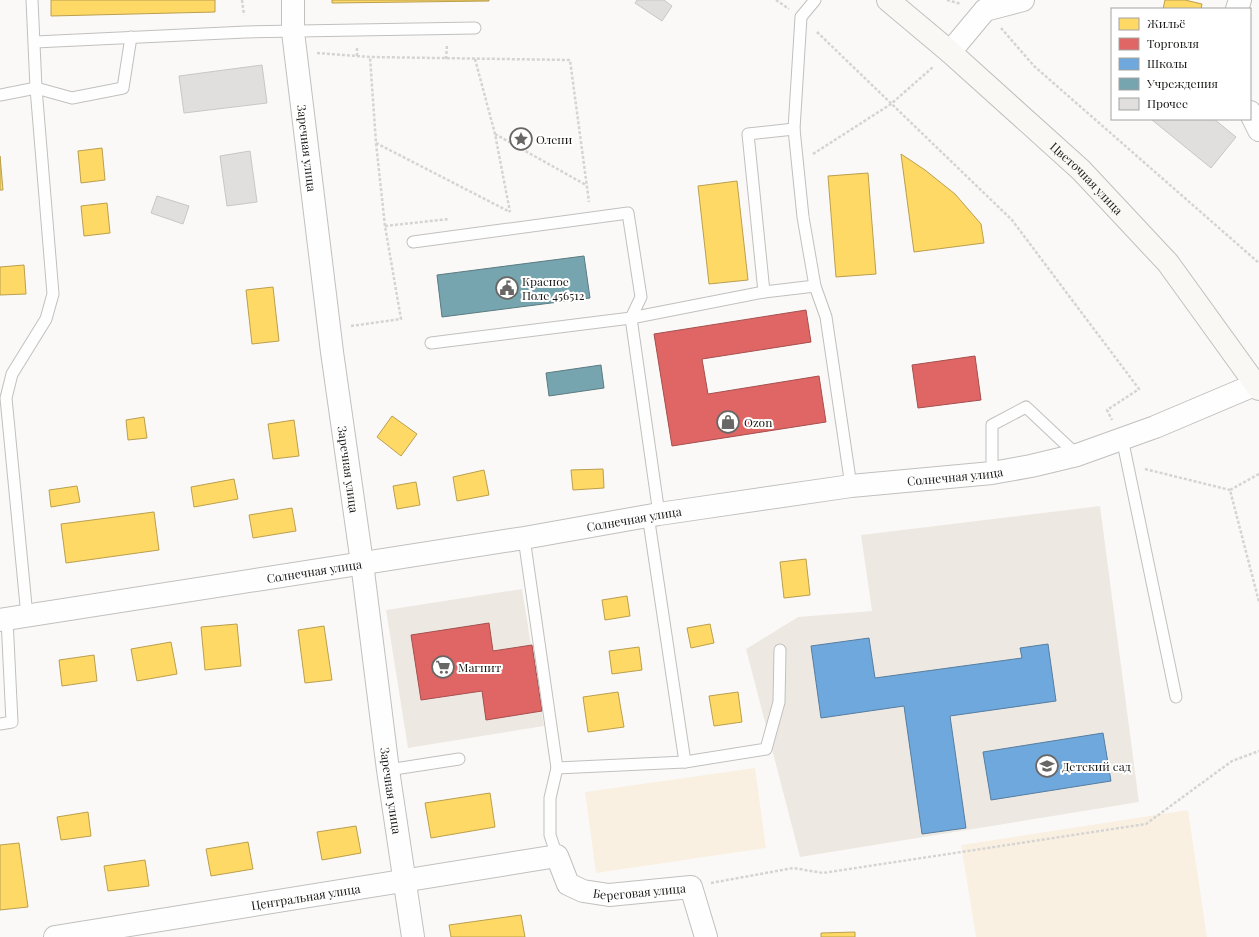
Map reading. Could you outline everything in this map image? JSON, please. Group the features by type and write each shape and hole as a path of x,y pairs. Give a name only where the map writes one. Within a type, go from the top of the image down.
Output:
{"main road":[{"name":"Цветочная улица","path":"888,0 950,52 1081,170 1168,263 1258,385"}],"street":[{"name":"Заречная улица","path":"293,0 293,32 332,352 362,563 388,770 413,937"},
{"path":"950,52 985,10 1023,0"},
{"path":"1251,114 1259,130"},
{"name":"Солнечная улица","path":"11,619 524,538 654,515 851,486 992,473 1031,466 1077,454 1155,427 1258,385"},
{"name":"Береговая улица","path":"557,856 568,884 583,891 609,895 691,887 706,937"},
{"name":"Центральная улица","path":"55,937 557,856"}],"lane":[{"path":"0,724 12,722 11,619 3,396 12,374 46,320 53,294 36,88 32,0"},
{"path":"815,0 801,17 794,130 803,217 815,286 826,317 851,486"},
{"path":"35,42 246,32 475,28"},
{"path":"0,95 36,88 72,98 123,88 132,37"},
{"path":"764,292 748,134 794,130"},
{"path":"413,242 628,214 641,297 631,318 684,762"},
{"path":"431,343 631,318 764,292 815,286"},
{"path":"992,473 992,424 1026,407 1077,454"},
{"path":"1122,438 1126,464 1176,698"},
{"path":"524,538 557,768 550,798 550,836 557,856"},
{"path":"557,768 684,762 766,749 779,702 780,650"},
{"path":"388,770 459,759"}],"path":[{"path":"776,0 801,17 1012,220 1139,389 1108,410 1122,438"},
{"path":"947,0 949,2 985,10 1034,66 1259,263"},
{"path":"798,165 891,104 950,52"},
{"path":"313,53 370,57 570,60 589,204"},
{"path":"346,327 401,319 385,226 376,143 370,57"},
{"path":"475,59 495,134 510,212"},
{"path":"495,134 587,186"},
{"path":"376,143 510,212"},
{"path":"502,213 510,212"},
{"path":"385,226 455,218"},
{"path":"1126,464 1230,490 1259,474"},
{"path":"1230,490 1259,602"},
{"path":"691,887 793,868 823,873 1146,824 1232,761 1259,751"}],"shaded area":[{"path":"1100,506 1139,802 800,857 746,649 798,617 872,611 861,535"},
{"path":"522,589 544,726 408,748 386,610"},
{"path":"755,768 766,848 596,873 585,792"},
{"path":"1188,810 1207,937 976,937 961,845"}],"building: Жильё":[{"path":"51,0 215,0 215,12 51,16"},
{"path":"332,0 489,0 489,1 332,3"},
{"path":"1165,0 1185,0 1202,4 1201,8 1163,8"},
{"path":"102,148 105,180 81,183 78,151"},
{"path":"901,154 925,170 955,194 981,224 984,243 914,252"},
{"path":"0,156 3,190 0,190"},
{"path":"868,173 876,274 836,277 828,176"},
{"path":"737,181 748,280 709,284 698,186"},
{"path":"107,203 110,233 84,236 81,206"},
{"path":"24,265 26,294 0,295 0,267"},
{"path":"273,287 279,341 252,344 246,290"},
{"path":"392,416 417,434 401,456 377,437"},
{"path":"144,417 147,438 128,440 126,420"},
{"path":"294,420 299,456 273,459 268,424"},
{"path":"603,469 604,488 573,490 571,470"},
{"path":"484,470 489,495 457,501 453,477"},
{"path":"234,479 238,499 194,507 191,487"},
{"path":"416,482 420,505 397,509 393,486"},
{"path":"77,486 80,502 51,507 49,490"},
{"path":"292,508 296,531 253,538 249,515"},
{"path":"154,512 159,550 66,563 61,524"},
{"path":"806,559 810,595 784,598 780,562"},
{"path":"627,596 630,616 605,620 602,600"},
{"path":"237,624 241,666 205,670 201,627"},
{"path":"710,624 714,643 691,648 687,628"},
{"path":"324,626 332,680 305,683 298,630"},
{"path":"171,642 177,674 137,681 131,649"},
{"path":"639,647 642,670 612,674 609,651"},
{"path":"94,655 97,681 62,686 59,660"},
{"path":"618,692 624,727 588,732 583,697"},
{"path":"738,692 742,722 714,726 709,696"},
{"path":"490,793 495,827 431,838 425,803"},
{"path":"88,812 91,836 61,840 57,817"},
{"path":"356,826 361,853 322,860 317,832"},
{"path":"248,842 253,869 211,876 206,849"},
{"path":"19,843 28,907 0,910 0,845"},
{"path":"145,860 149,886 108,891 104,866"},
{"path":"521,915 525,937 451,937 449,925"},
{"path":"855,932 855,937 821,937 821,933"}],"building: Торговля":[{"path":"806,310 811,342 702,359 708,394 819,376 826,422 672,446 654,334"},
{"path":"975,356 981,400 918,408 912,365"},
{"path":"489,623 493,651 532,645 542,711 486,720 482,691 421,700 411,635"}],"building: Школы":[{"path":"869,638 875,678 1022,658 1020,648 1048,644 1056,701 950,716 966,828 922,834 904,706 821,718 811,646"},
{"name":"Детский сад","path":"1103,733 1111,781 991,800 983,752"}],"building: Учреждения":[{"path":"584,256 590,298 442,317 437,275"},
{"path":"601,365 604,388 549,396 546,373"}],"building: Прочее":[{"path":"637,0 664,0 672,6 662,21 635,3"},
{"path":"262,65 267,103 184,113 179,76"},
{"path":"1152,120 1215,120 1236,137 1211,168"},
{"path":"250,151 257,202 227,206 220,156"},
{"path":"157,196 189,206 183,224 151,213"}],"place":[{"name":"Олени","path":"521,139"},
{"name":"Красное Поле 456512","path":"507,288"},
{"name":"Ozon","path":"728,422"},
{"name":"Магнит","path":"443,667"},
{"name":"Детский сад","path":"1047,766"}]}
